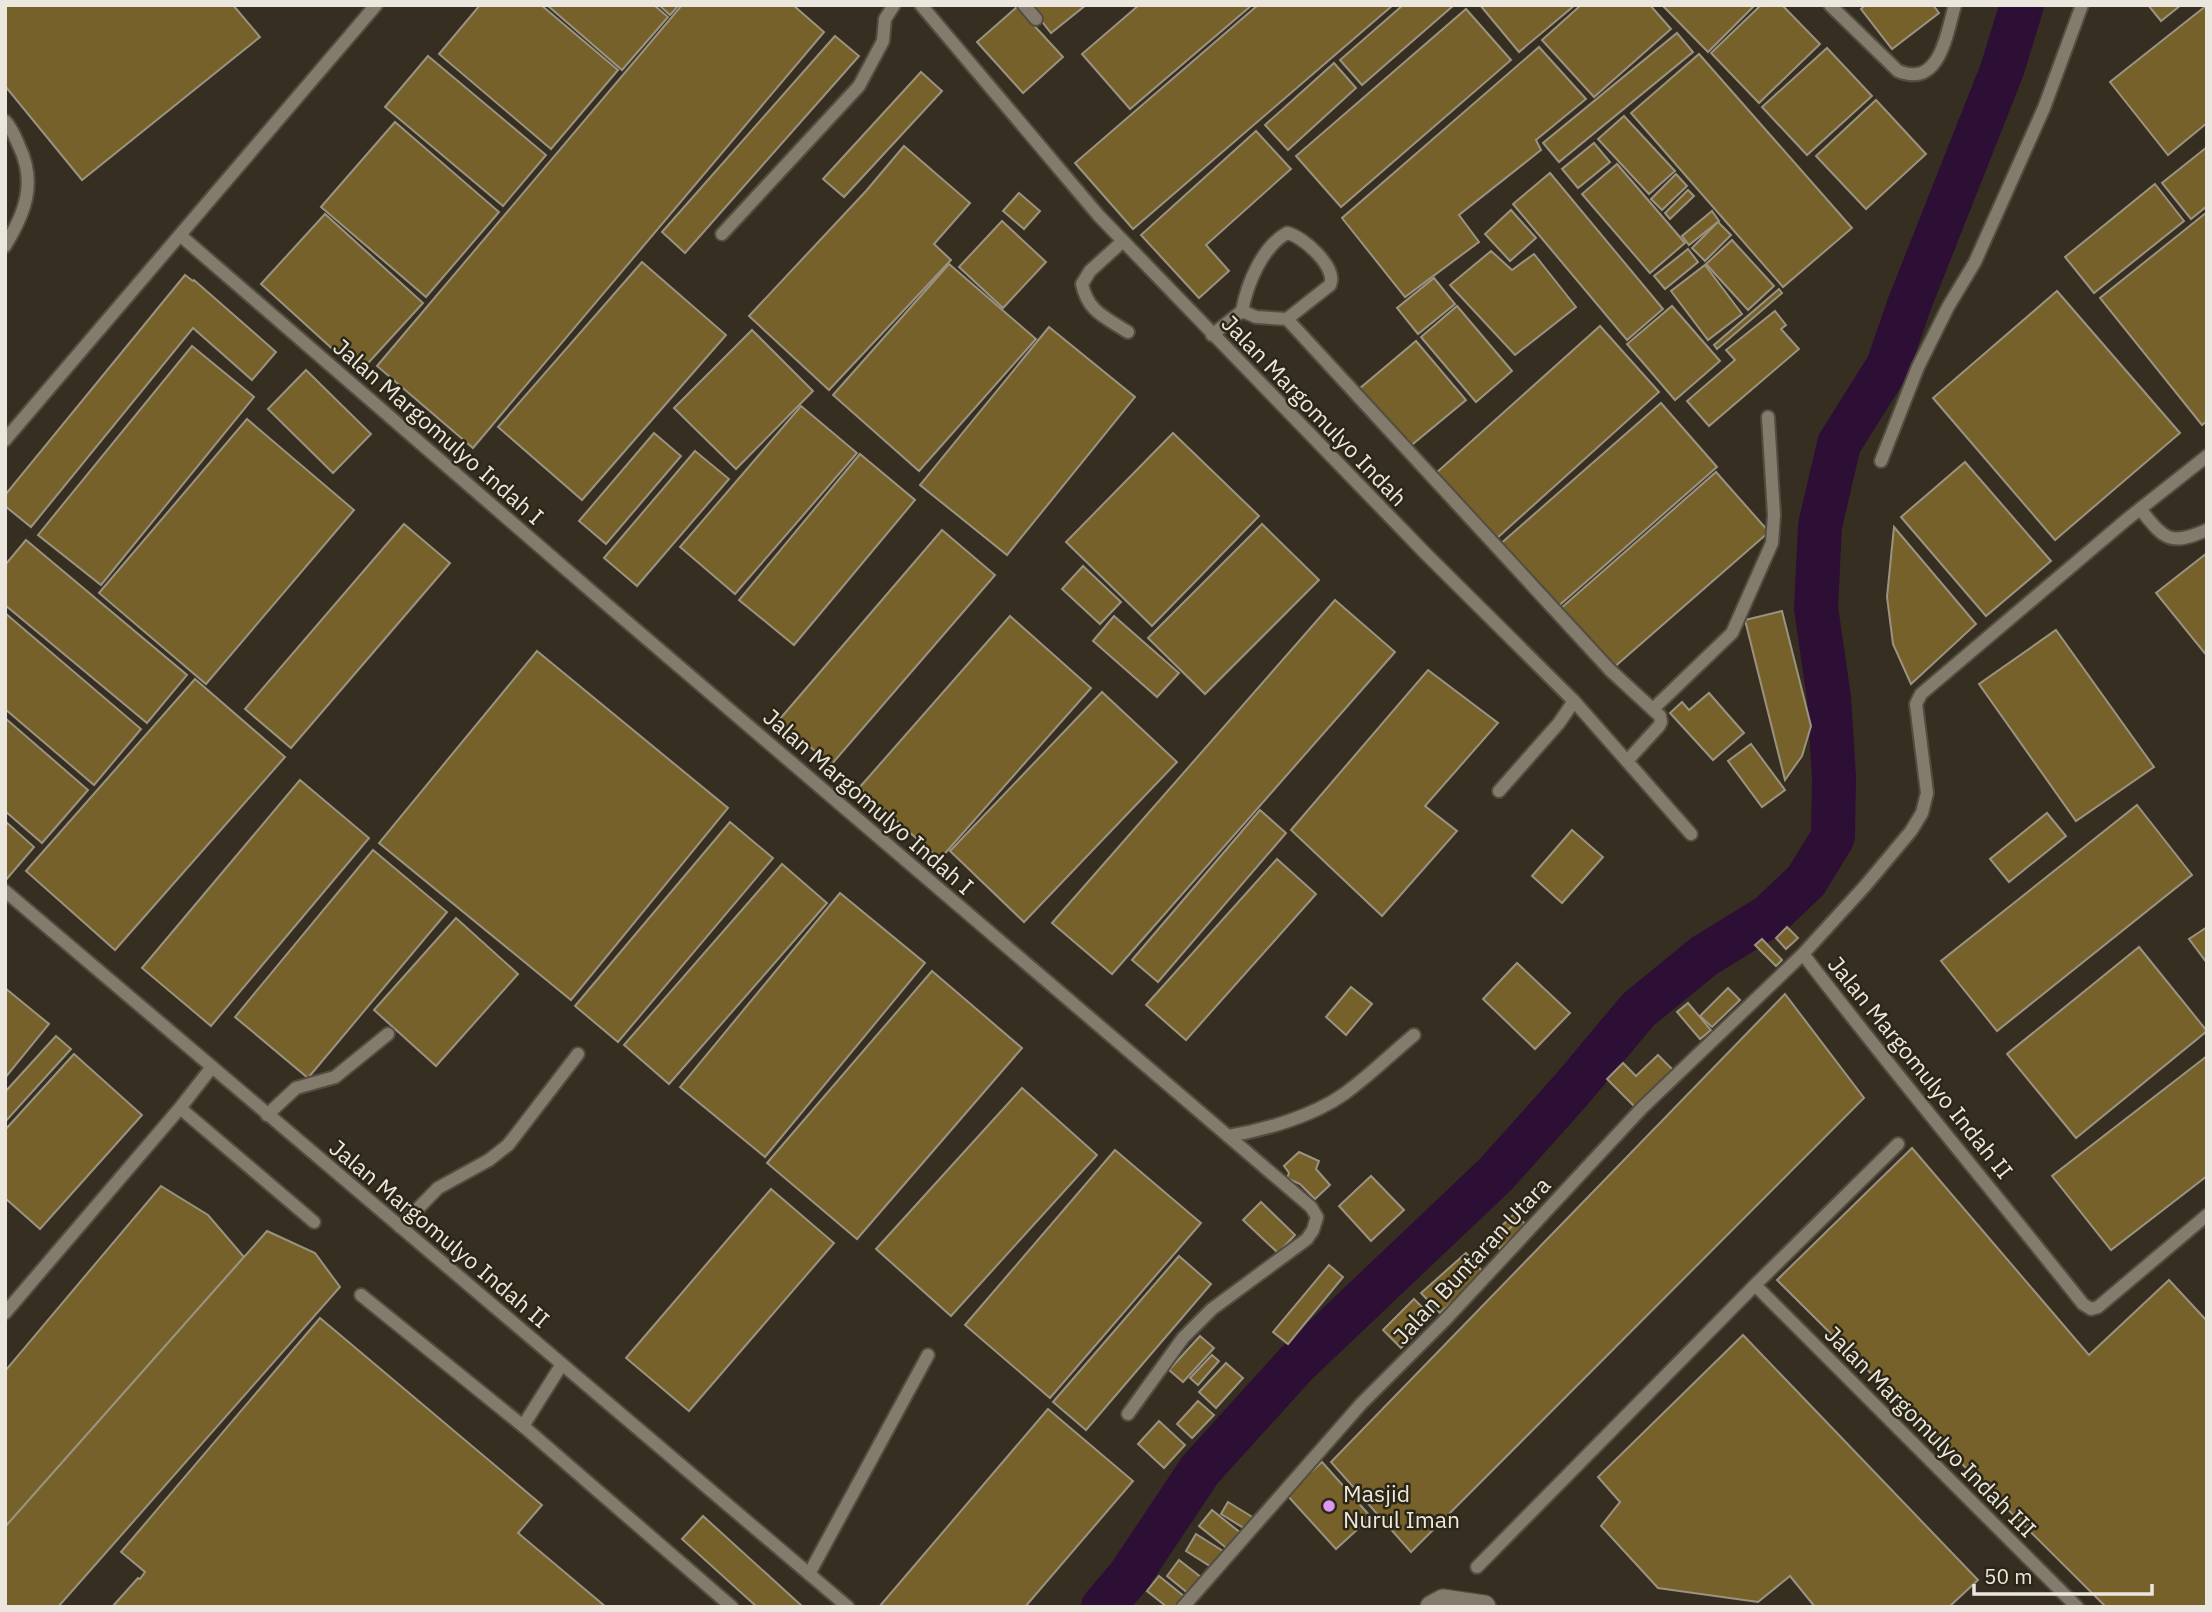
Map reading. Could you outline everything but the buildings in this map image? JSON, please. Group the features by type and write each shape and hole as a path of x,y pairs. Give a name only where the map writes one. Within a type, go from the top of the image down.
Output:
{"street":[{"path":"1432,1607 1443,1601 1484,1607"}],"lane":[{"path":"5,440 376,5"},
{"path":"722,234 859,86 883,41 885,19 894,5"},
{"name":"Jalan Margomulyo Indah","path":"921,5 1099,216 1212,335 1574,701 1691,834"},
{"path":"1024,5 1035,19"},
{"path":"1830,5 1898,71 1912,76 1924,73 1933,66 1940,54 1955,5"},
{"path":"1881,461 1918,367 1975,262 2038,120 2082,5"},
{"path":"5,121 26,159 28,192 21,218 5,246"},
{"path":"1212,335 1242,311 1245,293 1264,258 1280,237 1287,233 1301,237 1330,268 1333,277 1330,285 1287,319 1256,317 1242,311"},
{"name":"Jalan Margomulyo Indah I","path":"181,236 1311,1208 1317,1217 1307,1240 1212,1309 1183,1338 1128,1414"},
{"path":"1123,241 1090,271 1082,284 1085,300 1097,312 1128,332"},
{"path":"1287,319 1609,670 1660,716 1661,722 1627,761"},
{"path":"1653,709 1732,633 1772,543 1774,515 1768,417"},
{"name":"Jalan Margomulyo Indah II","path":"2207,456 2140,509 1921,694 1916,704 1927,793 1922,813 1911,831 1865,886 1803,954 1864,1034 1934,1116 2083,1304 2091,1309 2098,1307 2207,1215"},
{"path":"2140,509 2162,535 2175,540 2207,530"},
{"path":"1499,791 1559,723 1574,701"},
{"name":"Jalan Margomulyo Indah II","path":"5,891 848,1607"},
{"name":"Jalan Buntaran Utara","path":"1183,1607 1361,1404 1446,1319 1642,1108 1803,954"},
{"path":"267,1115 296,1088 335,1077 388,1034"},
{"path":"1228,1136 1256,1132 1321,1107 1343,1094 1414,1035"},
{"path":"400,1227 438,1188 489,1160 508,1145 578,1054"},
{"path":"5,1312 212,1068"},
{"path":"180,1108 314,1222"},
{"path":"1477,1567 1755,1284 1898,1144"},
{"name":"Jalan Margomulyo Indah III","path":"1755,1284 2077,1607"},
{"path":"362,1295 523,1426 733,1607"},
{"path":"809,1574 928,1355"},
{"path":"523,1426 562,1364"}],"waterway":[{"path":"1103,1607 1130,1575 1200,1470 1297,1363 1496,1174 1638,1010 1704,956 1769,916 1806,881 1833,837 1834,777 1829,698 1816,608 1820,526 1839,444 1888,366 1909,305 2002,70 2022,5"}],"place":[{"name":"Masjid Nurul Iman","path":"1329,1506"}]}
